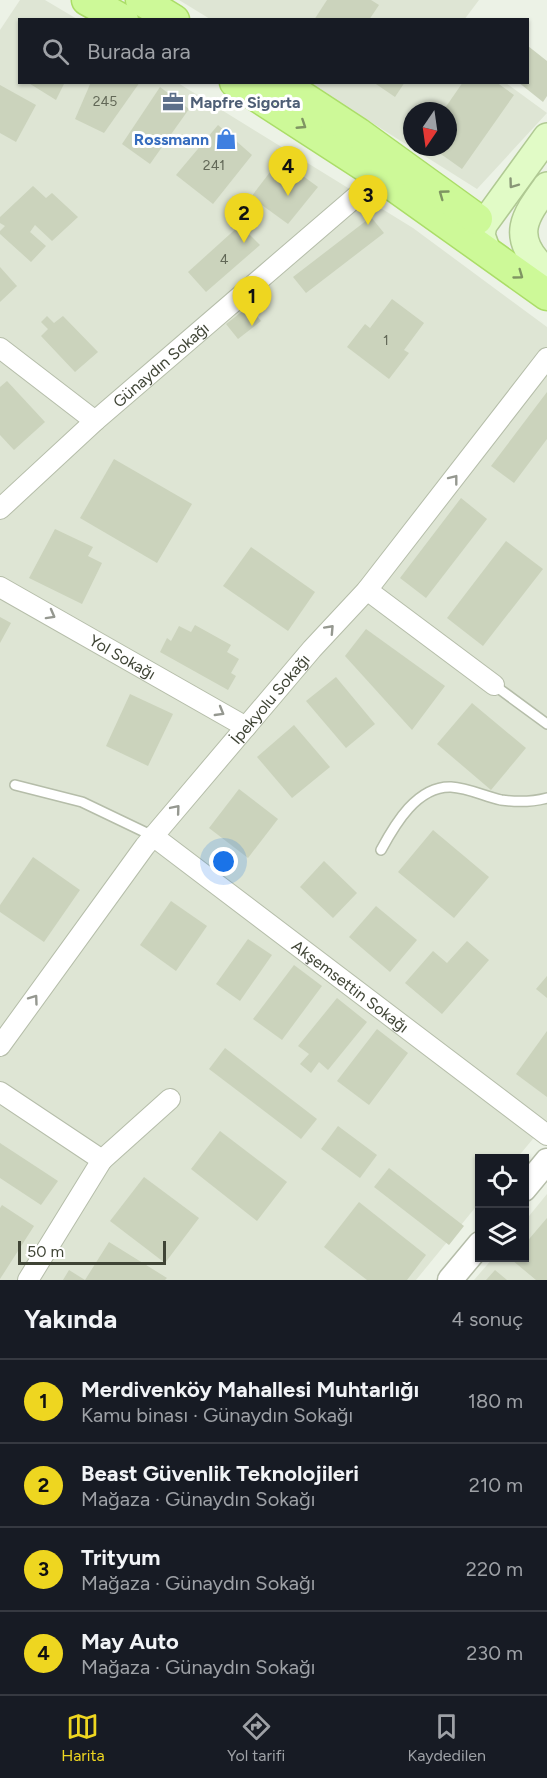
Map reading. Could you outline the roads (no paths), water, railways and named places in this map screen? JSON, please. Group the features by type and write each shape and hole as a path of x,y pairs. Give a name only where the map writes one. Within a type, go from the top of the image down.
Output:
{"main road":[{"path":"87,0 119,18"},
{"path":"141,0 171,18"},
{"path":"238,84 380,176 547,295"},
{"path":"283,84 358,133 544,268"},
{"path":"492,255 482,237 483,224 547,137"},
{"path":"544,268 526,248 524,226 529,211 547,186"}],"street":[{"name":"Günaydın Sokağı","path":"0,509 95,421 380,176"},
{"path":"0,348 95,421"},
{"name":"İpekyolu Sokağı","path":"0,1047 153,836 312,649 367,590 547,358"},
{"name":"Yol Sokağı","path":"0,587 246,727"},
{"path":"367,590 494,685"},
{"name":"Akşemsettin Sokağı","path":"153,836 547,1135"},
{"path":"0,1092 102,1160"},
{"path":"28,1280 102,1160 170,1099"},
{"path":"529,1184 547,1161"},
{"path":"450,1280 475,1250"}],"lane":[{"path":"494,685 547,724"},
{"path":"15,785 82,802 153,836"},
{"path":"381,850 392,830 414,803 433,790 450,787 501,800 533,802 547,798"}],"place":[{"name":"Mapfre Sigorta","path":"173,102"},
{"name":"Rossmann","path":"226,139"},
{"name":"May Auto","path":"288,196"},
{"name":"Trityum","path":"368,225"},
{"name":"Beast Güvenlik Teknolojileri","path":"244,243"},
{"name":"Merdivenköy Mahallesi Muhtarlığı","path":"252,326"}]}
